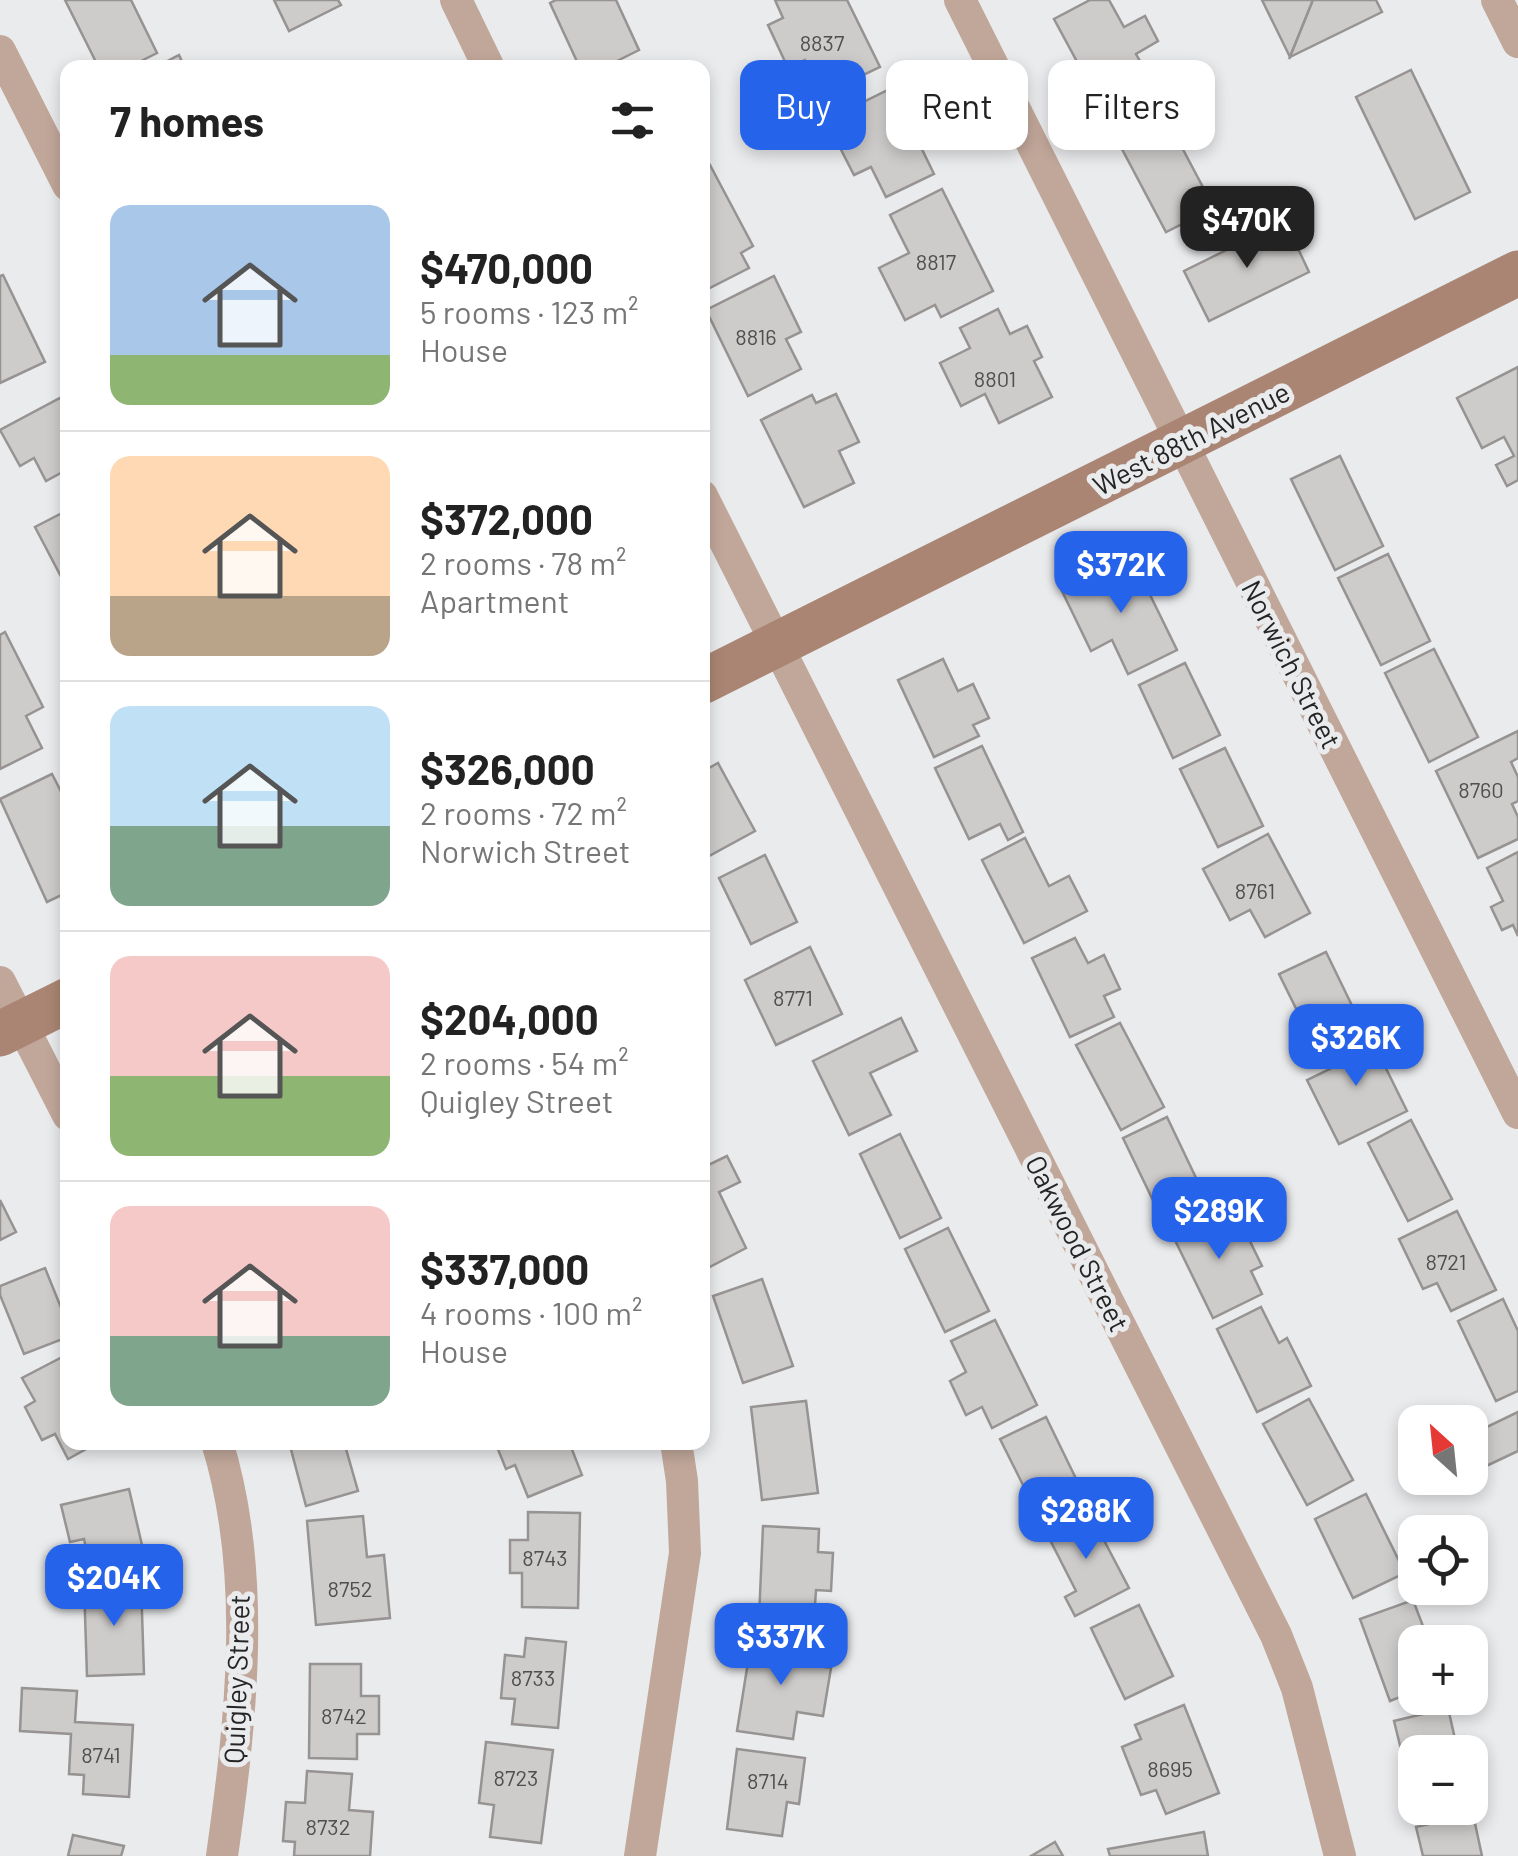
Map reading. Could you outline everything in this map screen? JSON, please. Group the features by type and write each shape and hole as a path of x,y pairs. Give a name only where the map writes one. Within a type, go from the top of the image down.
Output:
{"street":[{"path":"456,0 485,60"},
{"name":"Norwich Street","path":"960,0 1518,1113"},
{"path":"1497,0 1518,42"},
{"path":"0,51 60,168"},
{"name":"West 88th Avenue","path":"710,678 1518,273"},
{"name":"Oakwood Street","path":"710,512 1276,1635 1297,1688 1340,1856"},
{"path":"0,982 10,1029 60,1103"},
{"path":"10,1029 60,1004"},
{"name":"Quigley Street","path":"219,1450 232,1509 243,1618 236,1753 222,1856"},
{"path":"640,1856 685,1554 677,1450"}],"building":[{"path":"65,0 131,0 157,53 143,60 95,60"},
{"path":"274,0 338,0 341,5 289,31"},
{"path":"616,0 639,50 619,60 576,60 550,3"},
{"path":"775,0 847,0 880,67 866,74 866,60 784,60 768,25 783,18"},
{"path":"1090,0 1109,0 1124,27 1145,16 1158,41 1136,54 1139,60 1076,60 1054,19"},
{"path":"1262,0 1313,0 1290,57"},
{"path":"1313,0 1376,0 1382,12 1290,57"},
{"path":"1411,70 1470,192 1415,219 1356,97"},
{"path":"886,91 886,150 922,150 934,174 886,197 871,167 854,175 841,150 866,150 866,101"},
{"path":"1122,150 1183,150 1214,208 1166,232"},
{"path":"710,165 753,246 741,253 749,268 710,288"},
{"path":"942,189 993,291 941,317 935,305 905,320 879,268 909,253 890,215"},
{"path":"1285,221 1309,272 1209,321 1184,271"},
{"path":"3,275 45,362 0,383 0,276"},
{"path":"774,276 801,332 786,339 801,369 748,396 710,318 710,308"},
{"path":"998,309 1010,334 1027,326 1042,357 1034,361 1052,397 999,423 985,394 961,406 940,363 970,348 960,328"},
{"path":"1518,367 1518,480 1507,486 1496,465 1514,456 1504,437 1482,448 1457,398"},
{"path":"836,394 859,442 839,451 854,483 804,507 761,420 812,395 816,403"},
{"path":"60,398 60,473 46,481 34,458 20,466 0,430"},
{"path":"1340,456 1383,546 1335,570 1291,479"},
{"path":"60,514 60,575 35,527"},
{"path":"1388,554 1430,641 1381,665 1338,578"},
{"path":"1132,558 1177,650 1128,674 1112,640 1091,651 1062,591"},
{"path":"5,632 43,707 26,716 42,748 0,769 0,635"},
{"path":"1434,649 1478,737 1429,762 1385,673"},
{"path":"943,659 958,691 973,684 989,718 973,725 979,736 934,757 898,680"},
{"path":"1185,663 1220,735 1173,758 1139,685"},
{"path":"1518,731 1518,758 1511,762 1518,777 1518,801 1512,804 1518,817 1518,839 1478,858 1436,771"},
{"path":"982,746 1023,832 1008,840 1000,824 969,839 935,768"},
{"path":"1225,748 1263,826 1218,847 1180,769"},
{"path":"718,763 755,831 710,855 710,768"},
{"path":"52,774 60,790 60,896 47,902 0,799"},
{"path":"1268,834 1310,913 1265,937 1250,910 1230,920 1203,869"},
{"path":"1025,838 1049,886 1069,876 1087,911 1024,943 982,860"},
{"path":"1518,852 1518,936 1513,925 1502,930 1491,907 1503,901 1487,868"},
{"path":"765,855 797,922 751,944 719,878"},
{"path":"1075,938 1088,963 1104,955 1120,989 1104,996 1114,1017 1070,1037 1032,958"},
{"path":"810,947 842,1014 776,1045 745,980"},
{"path":"1326,952 1359,1020 1313,1043 1279,974"},
{"path":"901,1018 917,1051 870,1073 891,1115 849,1135 813,1061"},
{"path":"1120,1023 1164,1107 1121,1130 1076,1045"},
{"path":"1367,1030 1407,1111 1339,1144 1307,1080 1330,1069 1322,1052"},
{"path":"1167,1117 1206,1199 1162,1219 1123,1138"},
{"path":"1411,1120 1452,1199 1408,1221 1368,1143"},
{"path":"900,1134 941,1218 900,1238 860,1154"},
{"path":"727,1156 740,1182 719,1192 746,1248 710,1267 710,1164"},
{"path":"0,1200 16,1232 0,1240"},
{"path":"1215,1211 1225,1230 1241,1223 1262,1266 1251,1271 1262,1294 1213,1318 1171,1232"},
{"path":"1457,1211 1496,1290 1451,1311 1437,1283 1423,1289 1399,1239"},
{"path":"948,1228 989,1311 945,1332 905,1249"},
{"path":"45,1268 60,1305 60,1340 24,1354 0,1286"},
{"path":"762,1279 793,1366 743,1383 713,1296"},
{"path":"1503,1299 1518,1331 1518,1391 1496,1401 1458,1321"},
{"path":"1261,1307 1279,1343 1287,1338 1311,1386 1257,1412 1217,1329"},
{"path":"995,1320 1037,1405 992,1428 982,1407 966,1415 950,1381 966,1372 951,1341"},
{"path":"60,1358 60,1444 55,1434 42,1440 25,1407 35,1401 22,1378"},
{"path":"1309,1399 1353,1480 1307,1505 1263,1424"},
{"path":"806,1401 818,1493 762,1500 751,1407"},
{"path":"1518,1412 1518,1451 1488,1465 1488,1426"},
{"path":"1046,1417 1080,1487 1035,1509 1000,1439"},
{"path":"63,1450 84,1450 68,1459"},
{"path":"291,1450 346,1450 358,1491 306,1506"},
{"path":"498,1450 572,1450 582,1475 528,1497 515,1465 506,1469"},
{"path":"129,1489 145,1558 91,1571 84,1539 70,1542 61,1505"},
{"path":"1366,1494 1398,1559 1398,1576 1353,1598 1315,1519"},
{"path":"1087,1508 1129,1588 1075,1616 1065,1597 1076,1591 1045,1530"},
{"path":"528,1512 580,1513 578,1608 522,1607 522,1573 510,1573 510,1540 528,1540"},
{"path":"363,1516 367,1557 384,1555 390,1618 316,1625 307,1521"},
{"path":"763,1526 819,1529 818,1552 833,1553 831,1591 816,1590 814,1620 759,1618"},
{"path":"141,1582 144,1674 87,1676 84,1584"},
{"path":"1139,1605 1173,1676 1125,1699 1091,1628"},
{"path":"1399,1605 1415,1605 1423,1625 1398,1625 1398,1698 1390,1701 1360,1619"},
{"path":"752,1637 814,1647 811,1665 831,1668 823,1716 797,1712 793,1739 737,1731"},
{"path":"526,1638 566,1642 558,1728 512,1724 515,1699 501,1698 505,1655 524,1657"},
{"path":"310,1664 361,1664 361,1696 379,1696 379,1734 357,1734 357,1759 309,1758"},
{"path":"22,1688 77,1691 75,1722 133,1725 129,1797 83,1794 84,1775 69,1774 71,1734 20,1731"},
{"path":"1184,1705 1219,1793 1166,1814 1156,1790 1141,1795 1122,1747 1141,1739 1135,1725"},
{"path":"1419,1715 1450,1715 1454,1735 1398,1737 1394,1721"},
{"path":"486,1742 553,1750 541,1843 490,1837 494,1805 479,1803"},
{"path":"737,1749 805,1758 799,1804 787,1802 782,1836 727,1829"},
{"path":"307,1771 352,1774 349,1810 373,1812 370,1856 294,1856 295,1842 283,1841 286,1802 305,1803"},
{"path":"1475,1825 1482,1856 1423,1856 1416,1827"},
{"path":"1204,1832 1208,1856 1110,1856 1108,1849"},
{"path":"73,1835 124,1846 121,1856 68,1856"},
{"path":"1055,1842 1063,1856 1031,1856"}]}
